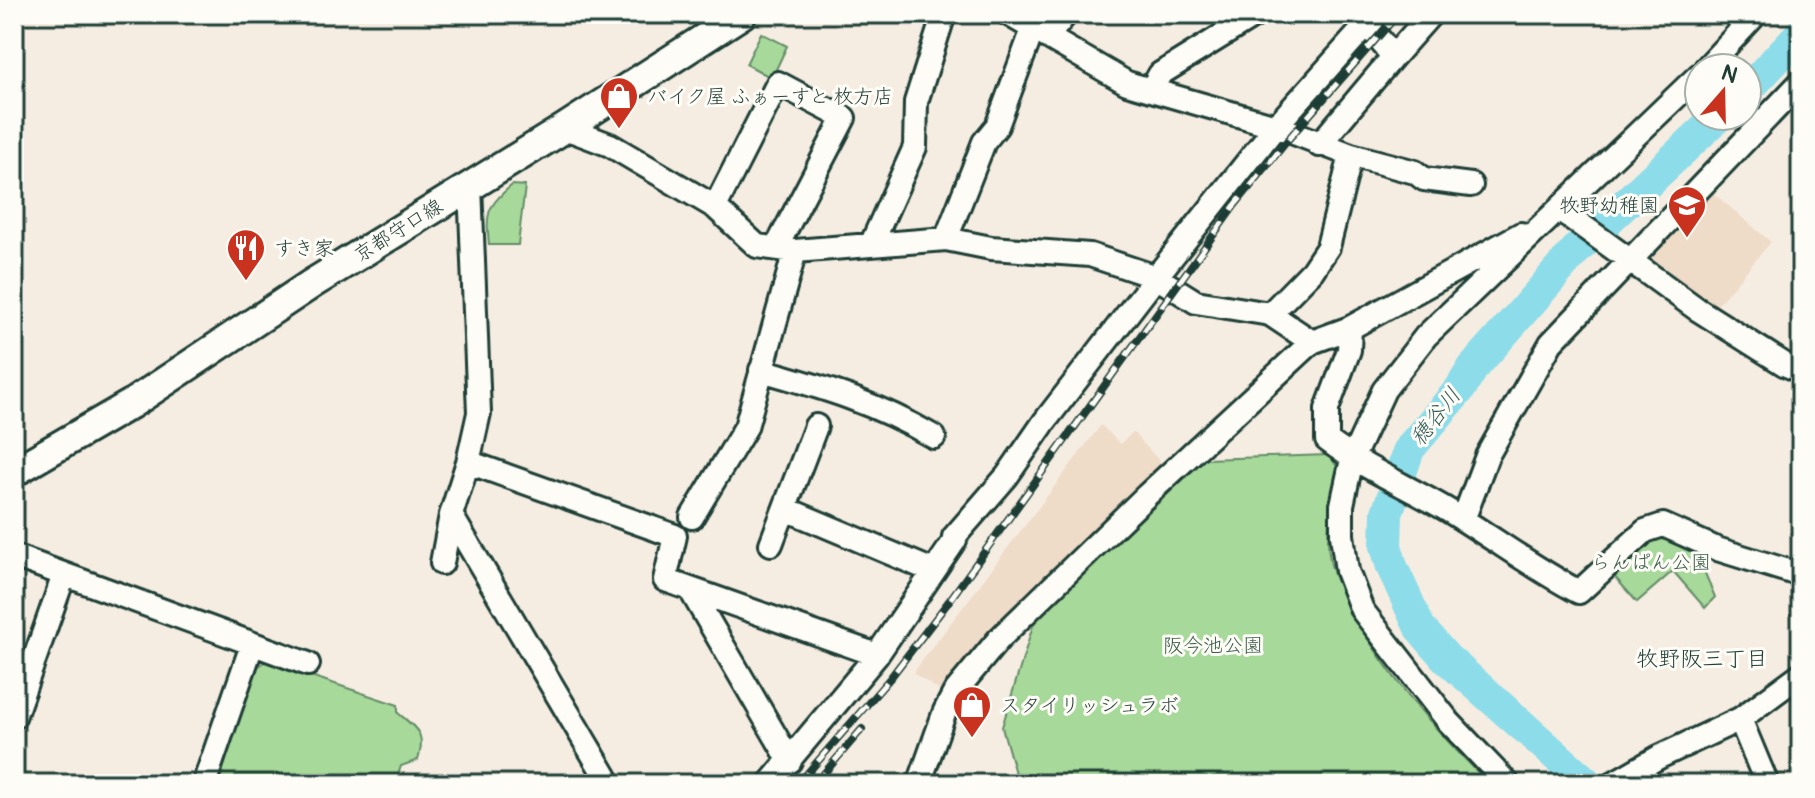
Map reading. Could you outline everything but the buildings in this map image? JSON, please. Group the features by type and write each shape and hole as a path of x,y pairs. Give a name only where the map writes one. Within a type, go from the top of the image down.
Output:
{"main road":[{"name":"京都守口線","path":"14,472 131,404 313,283 565,128 742,14"}],"street":[{"path":"871,245 915,147 916,102 944,14"},
{"path":"1008,14 1127,83 1276,126 1319,145 1415,172 1424,179 1471,185"},
{"path":"1151,90 1160,74 1257,14"},
{"path":"1319,145 1431,14"},
{"path":"1721,52 1756,14"},
{"path":"946,239 984,142 997,126 1040,33 1064,15"},
{"path":"769,784 877,655 955,540 954,537 1007,476 1045,421 1156,277 1276,126 1368,17 1393,57"},
{"path":"1458,516 1487,456 1551,343 1626,259 1801,82"},
{"path":"692,517 746,427 786,250 844,118 778,83 715,207"},
{"path":"1508,784 1449,722 1362,610 1347,571 1342,535 1342,505 1352,459 1384,390 1426,336 1563,212 1683,91"},
{"path":"565,128 610,145 715,207 757,246 786,250 946,239 991,248 1090,255 1156,277 1196,302 1270,314 1312,342"},
{"path":"1270,314 1312,271 1328,247 1351,155"},
{"path":"442,563 451,515 479,413 470,185"},
{"path":"1563,212 1697,309 1784,364 1801,371"},
{"path":"919,784 955,692 999,639 1147,495 1312,342 1350,328 1563,212"},
{"path":"1350,328 1349,350 1327,409 1327,440 1352,459 1458,516 1539,571 1579,592 1645,531 1663,525 1717,549 1801,575"},
{"path":"761,370 835,391 892,413 934,437"},
{"path":"771,544 816,426"},
{"path":"468,462 675,536 665,580 877,655"},
{"path":"786,509 933,571"},
{"path":"451,515 610,784"},
{"path":"14,556 308,664"},
{"path":"14,717 64,575"},
{"path":"690,589 790,761"},
{"path":"204,784 252,645"},
{"path":"1619,780 1659,757 1740,719 1801,674"},
{"path":"1740,719 1767,784"}],"shaded area":[{"path":"1704,185 1771,242 1713,310 1646,253"},
{"path":"1101,425 1120,444 1133,432 1162,464 962,664 945,694 913,673"}],"green space":[{"path":"761,33 787,46 772,78 746,64"},
{"path":"512,185 525,186 518,245 489,245 490,211 497,199"},
{"name":"阪今池公園","path":"1329,455 1338,468 1328,549 1341,592 1402,687 1453,747 1490,784 1018,784 1002,727 1035,619 1205,459"},
{"name":"らんぱん公園","path":"1661,533 1692,542 1715,597 1705,608 1673,571 1637,602 1612,574 1639,545"},
{"path":"266,661 398,705 398,713 415,728 420,738 418,760 401,766 395,784 222,784 220,779 255,669"}],"waterway":[{"name":"穂谷川","path":"1763,73 1801,33"},
{"name":"穂谷川","path":"1588,784 1446,658 1420,628 1392,567 1386,546 1387,513 1409,449 1460,389 1473,368 1578,248 1702,132"}],"railway":[{"path":"798,784 891,677 949,601 1235,205 1398,14"},
{"path":"815,784 862,729"}],"place":[{"name":"バイク屋 ふぁーすと 枚方店","path":"619,130"},
{"name":"牧野幼稚園","path":"1687,239"},
{"name":"すき家","path":"246,282"},
{"name":"スタイリッシュラボ","path":"972,739"}],"district":[{"name":"牧野阪三丁目","path":"1702,658"}]}
